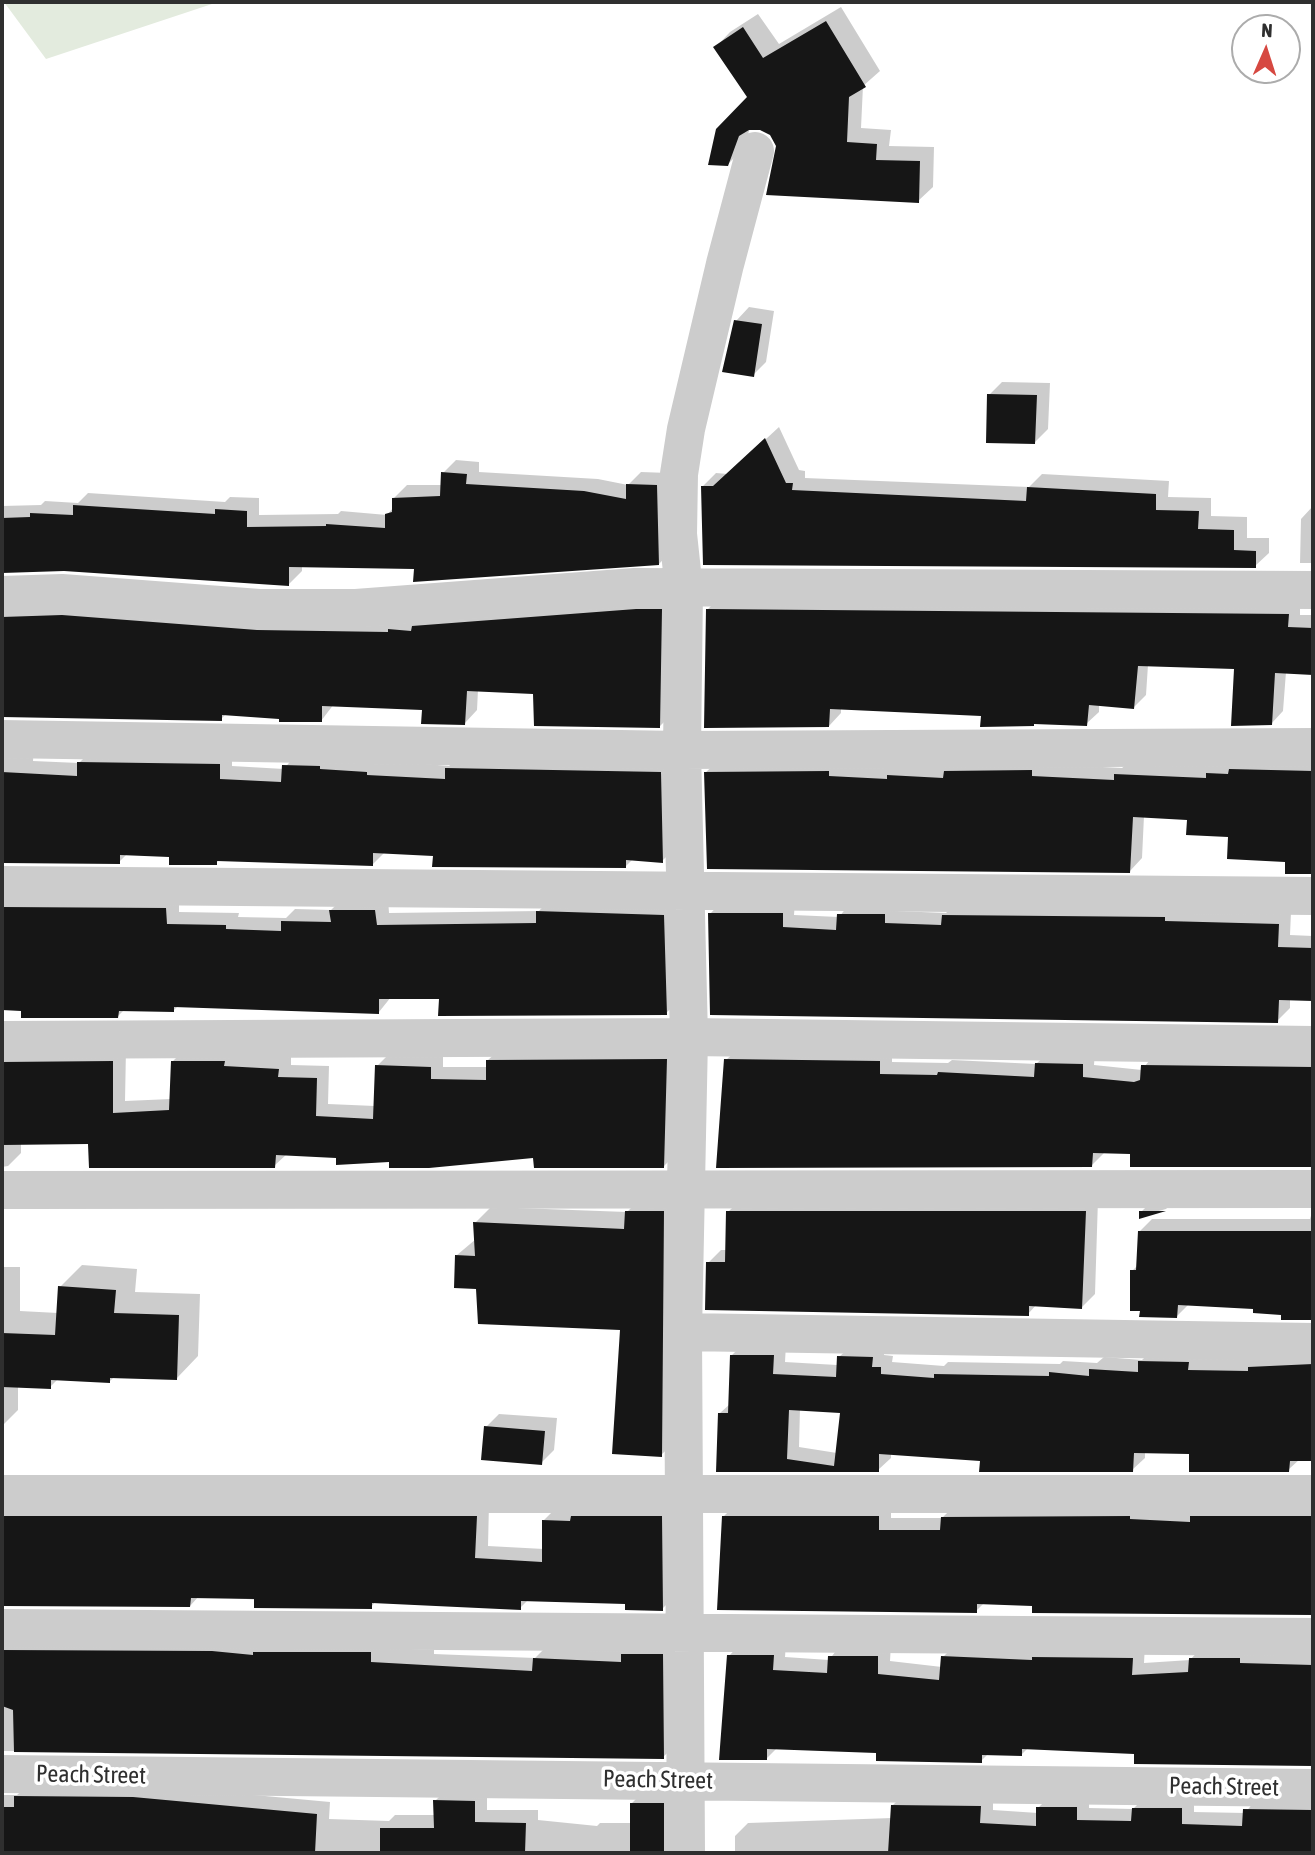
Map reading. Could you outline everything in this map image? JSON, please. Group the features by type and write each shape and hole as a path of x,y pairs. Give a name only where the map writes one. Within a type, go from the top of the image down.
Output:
{"street":[{"path":"685,1853 683,1332 689,1038 682,750 684,590 678,505 686,429 755,151"},
{"path":"2,595 62,593 246,607 356,608 635,587 684,590 1313,590"},
{"path":"2,739 682,750 1313,747"},
{"path":"2,885 1313,896"},
{"path":"2,1040 689,1038 1313,1045"},
{"path":"2,1190 1313,1188"},
{"path":"683,1332 1313,1342"},
{"path":"2,1494 1313,1494"},
{"path":"2,1628 1313,1637"},
{"name":"Peach Street","path":"2,1774 1313,1788"}],"shaded area":[{"path":"4,2 218,2 46,59"}],"building":[{"path":"826,21 866,87 849,97 847,142 877,144 876,160 920,161 919,203 766,195 776,146 770,135 760,130 749,130 739,136 728,166 708,165 716,129 747,97 713,47 743,27 763,58"},
{"path":"734,320 762,324 754,377 722,372"},
{"path":"987,394 1037,395 1035,444 986,443"},
{"path":"765,438 786,483 793,483 792,490 1026,501 1027,487 1156,494 1156,510 1199,511 1198,529 1234,530 1234,550 1256,551 1256,568 703,565 701,486 713,486"},
{"path":"441,472 467,474 466,484 584,491 626,499 626,484 657,485 659,565 413,582 414,569 289,567 289,586 64,571 2,573 2,518 30,517 30,513 73,515 73,505 215,514 215,509 247,511 247,527 326,524 385,528 385,514 392,512 392,498 440,496"},
{"path":"662,609 660,728 534,726 533,694 467,691 465,725 421,724 422,710 322,706 322,722 279,722 279,719 222,715 222,721 2,717 2,617 62,615 257,630 388,632 388,629 411,631 412,626"},
{"path":"706,609 1289,614 1288,627 1313,628 1313,675 1275,673 1272,725 1231,726 1234,669 1138,666 1134,709 1089,705 1087,726 1034,724 980,727 981,716 830,709 829,727 704,728"},
{"path":"77,762 220,764 220,779 281,782 282,765 320,766 320,769 367,772 367,775 445,779 445,768 661,772 663,863 626,860 626,868 432,867 433,856 373,853 373,866 217,861 217,865 169,865 169,857 120,855 120,864 2,863 2,772 77,776"},
{"path":"1229,769 1313,771 1313,874 1285,874 1285,862 1227,859 1228,837 1186,835 1187,820 1133,817 1130,873 707,869 704,772 829,771 829,776 887,779 887,775 943,778 944,771 1032,770 1032,776 1114,780 1114,774 1206,778 1206,773 1228,774"},
{"path":"2,907 166,908 167,924 226,925 226,929 281,931 281,921 331,922 329,910 375,910 377,925 536,923 536,911 664,915 667,1015 438,1016 439,999 379,999 379,1014 174,1007 174,1012 119,1011 118,1018 21,1018 21,1011 2,1010"},
{"path":"708,913 783,913 783,927 836,930 837,914 885,914 885,923 941,925 942,915 1165,917 1165,921 1279,924 1278,947 1313,948 1313,1001 1279,1000 1278,1023 710,1015"},
{"path":"667,1059 664,1168 534,1168 533,1158 429,1168 389,1168 389,1162 336,1165 336,1158 276,1155 275,1168 89,1168 88,1144 2,1145 2,1062 113,1061 113,1113 169,1110 171,1061 225,1061 224,1066 279,1069 278,1077 317,1078 316,1116 373,1119 375,1065 431,1067 431,1079 486,1080 486,1060"},
{"path":"724,1059 880,1061 880,1074 937,1075 938,1072 1034,1077 1035,1063 1083,1064 1083,1077 1134,1082 1140,1080 1141,1065 1313,1067 1313,1167 1130,1167 1130,1154 1093,1153 1092,1167 716,1168"},
{"path":"625,1211 664,1211 662,1457 612,1454 620,1330 478,1324 476,1289 454,1288 455,1255 475,1256 473,1222 624,1229"},
{"path":"726,1211 1086,1211 1082,1309 1029,1306 1029,1316 705,1310 706,1262 725,1262"},
{"path":"1139,1211 1166,1211 1139,1219"},
{"path":"1138,1231 1313,1231 1313,1320 1281,1320 1281,1315 1253,1313 1253,1309 1178,1305 1177,1318 1139,1317 1140,1311 1130,1311 1130,1270 1136,1270"},
{"path":"58,1286 116,1290 114,1313 179,1315 177,1380 110,1378 110,1383 51,1380 51,1389 2,1387 2,1333 55,1335"},
{"path":"730,1355 774,1355 773,1374 836,1377 837,1356 873,1357 872,1367 881,1367 881,1374 934,1378 934,1374 1049,1376 1049,1372 1089,1376 1089,1369 1138,1372 1138,1361 1189,1362 1188,1370 1248,1371 1248,1367 1313,1364 1313,1461 1290,1461 1289,1472 1189,1472 1189,1454 1134,1453 1133,1472 979,1472 980,1461 879,1454 879,1472 716,1472 718,1413 728,1413","holes":["789,1410 840,1413 834,1466 787,1459"]},
{"path":"484,1426 545,1431 542,1465 481,1460"},
{"path":"2,1516 477,1516 475,1558 542,1562 542,1520 570,1521 571,1516 662,1516 663,1611 625,1610 625,1604 521,1601 521,1610 372,1603 372,1609 254,1608 254,1599 191,1598 190,1607 2,1606"},
{"path":"722,1516 879,1516 879,1530 940,1530 941,1517 1130,1516 1130,1519 1190,1522 1190,1516 1313,1516 1313,1615 1032,1613 1032,1606 977,1604 977,1613 717,1610"},
{"path":"2,1650 212,1651 253,1655 253,1652 371,1652 371,1662 532,1671 533,1658 621,1662 621,1654 663,1654 664,1759 14,1752 13,1710 2,1706"},
{"path":"727,1655 774,1655 773,1670 827,1673 828,1656 878,1656 878,1674 939,1680 941,1656 1032,1660 1032,1657 1133,1658 1132,1675 1188,1672 1189,1658 1240,1658 1240,1663 1313,1665 1313,1766 1134,1764 1134,1754 1022,1749 1022,1756 982,1755 982,1763 876,1761 876,1753 767,1749 767,1760 719,1760"},
{"path":"14,1796 133,1797 317,1814 315,1853 2,1853 2,1807 14,1807"},
{"path":"433,1800 475,1801 475,1822 526,1823 525,1853 380,1853 380,1828 434,1828"},
{"path":"630,1803 664,1803 664,1853 630,1853"},
{"path":"891,1805 981,1806 980,1823 1036,1826 1036,1807 1077,1807 1077,1820 1131,1821 1132,1808 1182,1808 1182,1824 1242,1826 1243,1809 1313,1810 1313,1853 888,1853"}]}
